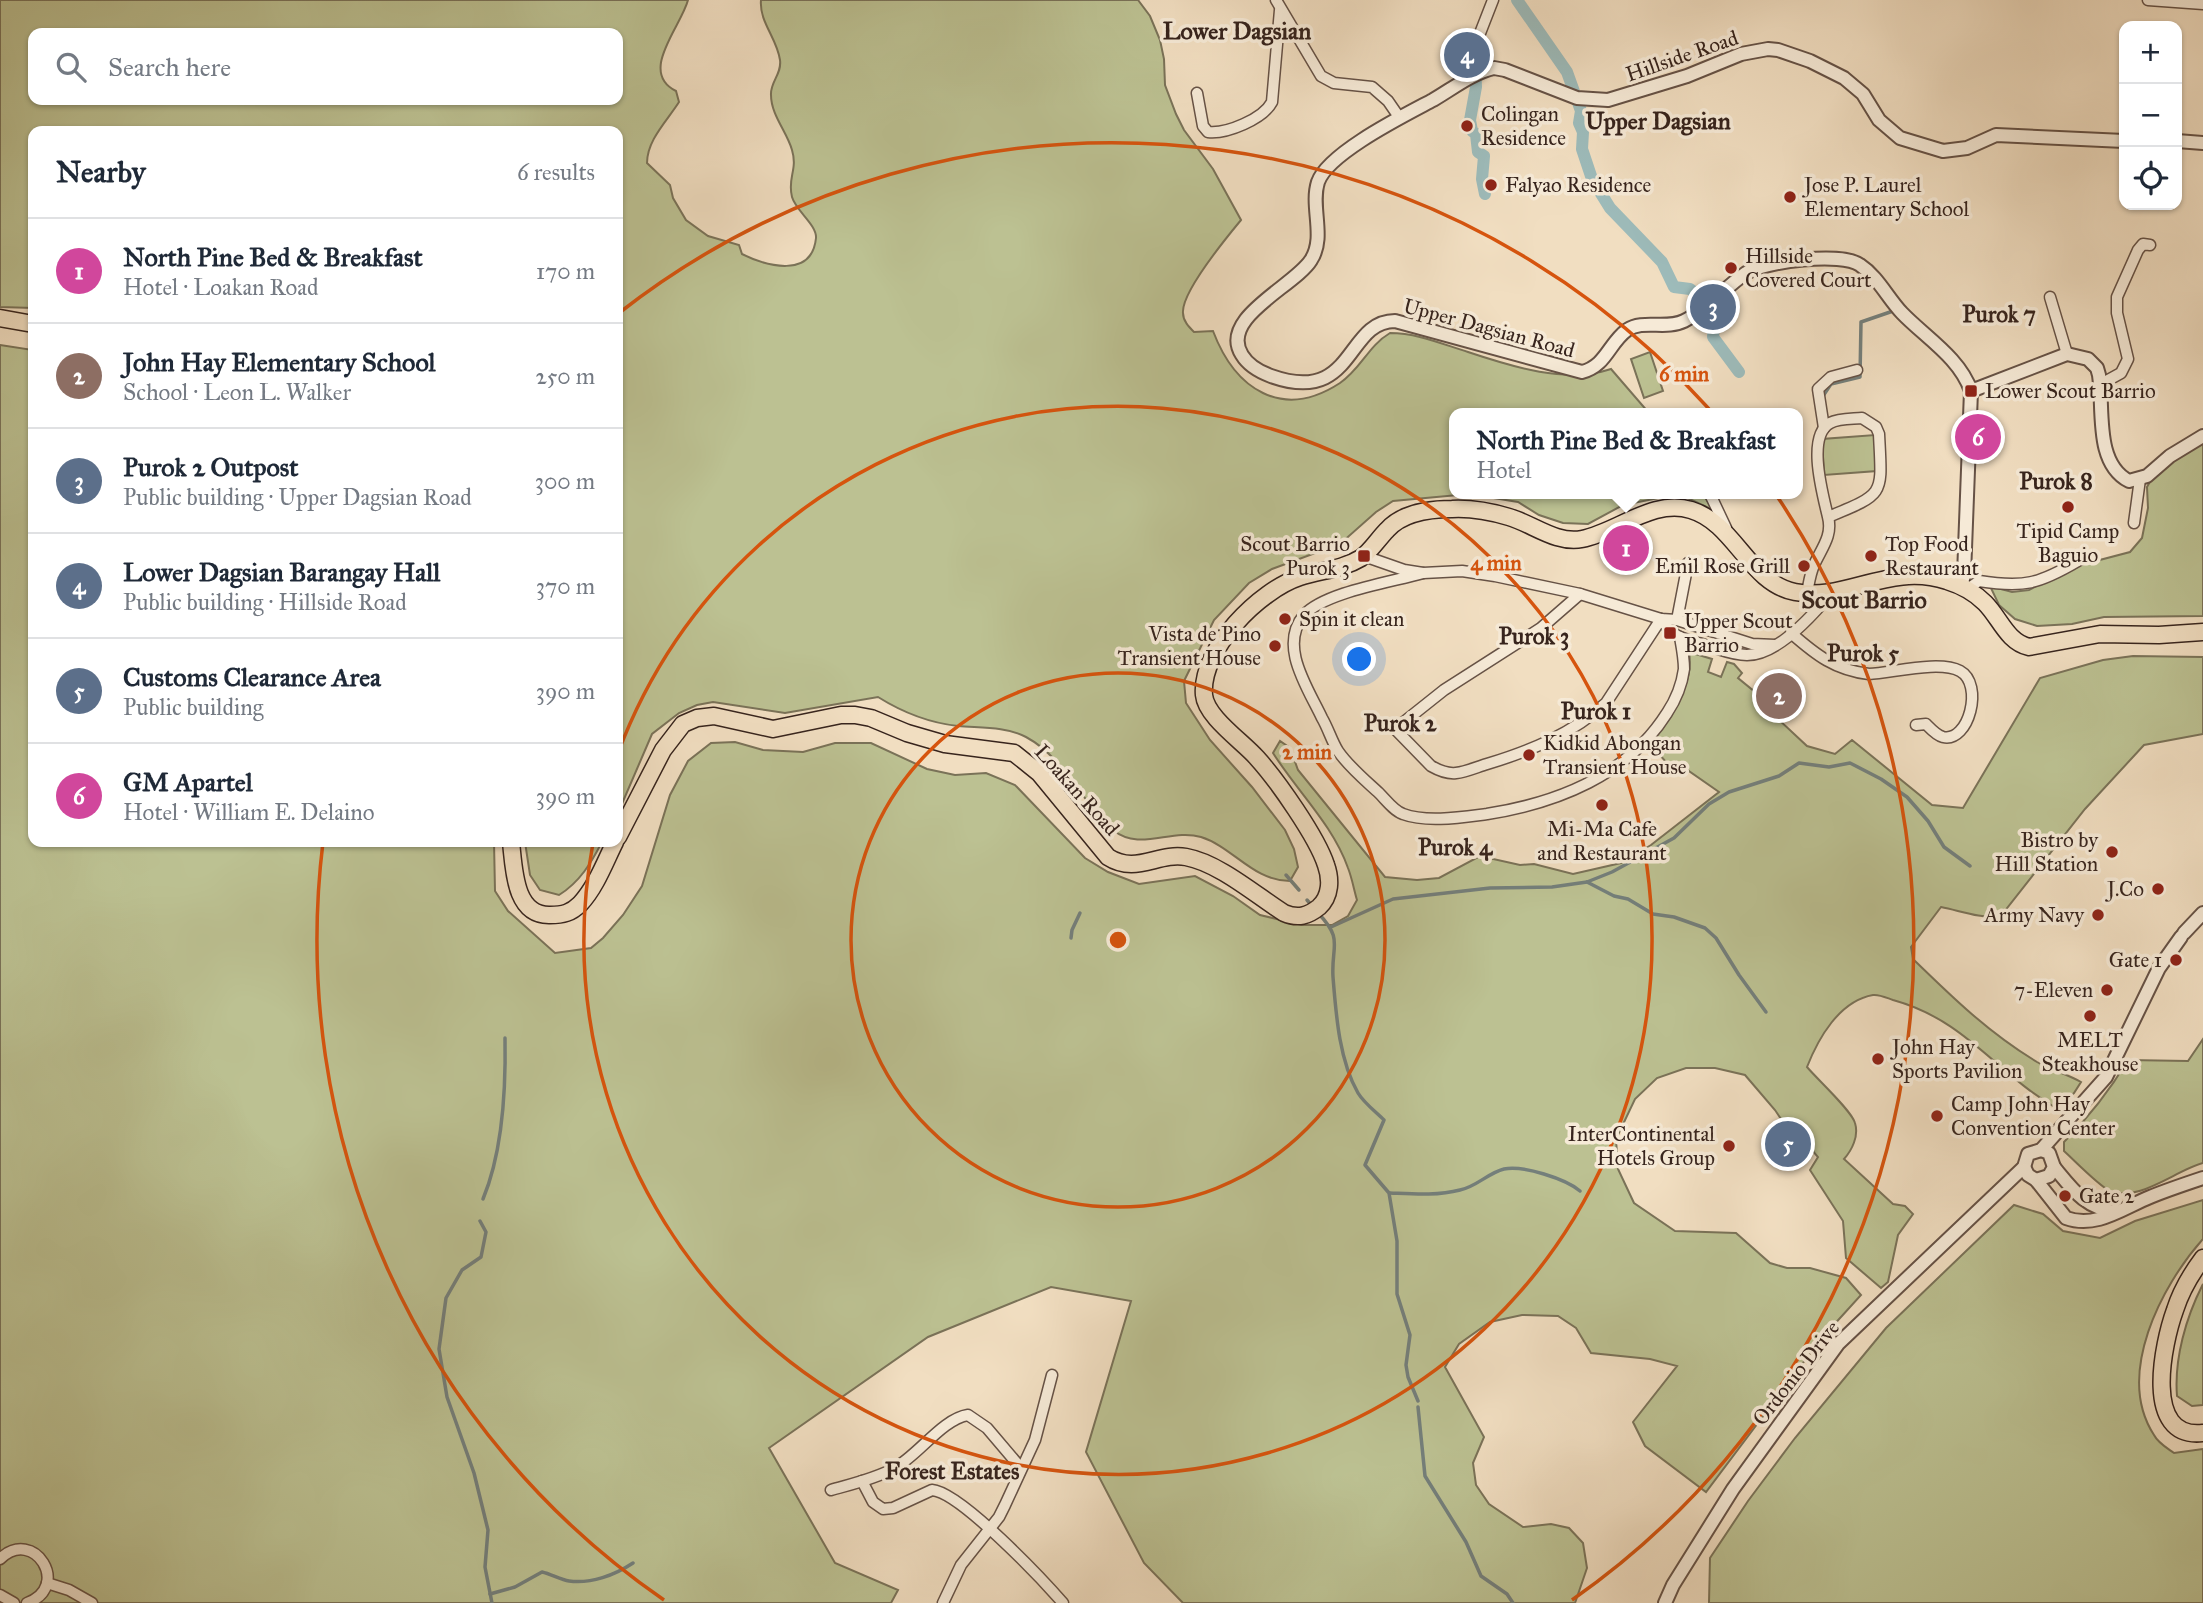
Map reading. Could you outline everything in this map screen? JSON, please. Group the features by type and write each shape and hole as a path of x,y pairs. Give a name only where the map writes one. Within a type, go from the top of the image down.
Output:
{"main road":[{"path":"0,318 28,323"},
{"name":"Loakan Road","path":"623,827 663,750 683,724 697,718 713,716 773,729 841,715 855,715 945,744 1001,749 1024,758 1108,857 1118,863 1128,865 1185,857 1211,866 1284,914 1301,917 1315,910 1328,894 1330,886 1327,867 1319,849 1285,795 1258,758 1212,713 1204,697 1214,653 1242,615 1266,593 1301,576 1337,569 1364,556 1395,522 1425,512 1453,509 1485,511 1510,517 1562,539 1581,539 1650,512 1679,507 1707,517 1775,584 1794,592 1833,591 1910,575 1944,580 1964,589 1986,604 2015,641 2029,647 2100,634 2159,635 2203,632"},
{"path":"512,847 514,871 523,902 541,915 564,915 582,902 612,847"},
{"path":"2203,1258 2184,1287 2175,1309 2167,1336 2161,1381 2165,1408 2174,1424 2191,1434 2203,1433"}],"street":[{"path":"1278,5 1321,76 1334,83 1372,87 1388,101 1399,117 1488,69 1478,53 1477,41 1493,0"},
{"path":"2148,0 2203,4"},
{"path":"1197,93 1203,126 1208,132 1220,132 1267,110 1272,102 1278,5"},
{"name":"Hillside Road","path":"1488,69 1505,70 1577,97 1608,100 1679,79 1741,54 1778,50 1810,61 1844,78 1863,94 1879,120 1890,131 1910,142 1943,151 1967,148 1996,135 2119,141"},
{"name":"Upper Dagsian Road","path":"1399,117 1345,153 1321,175 1316,191 1318,231 1312,260 1286,286 1258,306 1239,331 1239,351 1253,367 1285,380 1303,382 1330,377 1374,327 1395,321 1582,372 1594,369 1604,360 1618,338 1632,327 1680,323 1703,310 1748,272 1767,266 1833,257 1859,264 1871,275 1900,311 1960,369 1971,391"},
{"path":"2182,141 2203,143"},
{"path":"2101,384 2121,373 2128,359 2117,313 2117,296 2138,250 2143,244 2150,245"},
{"path":"2050,298 2067,354"},
{"path":"2078,561 2052,576 2032,583 2008,585 1979,581 1964,589 1971,391 2067,354 2082,356 2093,362 2101,384 2105,442 2110,462 2121,477 2129,481 2140,479 2203,436"},
{"path":"1824,428 1818,389 1830,377 1857,370"},
{"path":"1807,593 1810,576 1830,531 1821,486 1819,433 1837,420 1862,418 1876,427 1879,434 1881,477 1874,496 1828,517"},
{"path":"2134,523 2140,479"},
{"path":"1712,499 1731,538"},
{"path":"1364,556 1404,570 1423,573"},
{"path":"1677,620 1688,563"},
{"path":"1680,638 1684,670 1682,680 1671,707 1648,740 1604,774 1558,796 1512,810 1467,818 1416,817 1404,814 1388,802 1336,749 1299,670 1294,642 1299,622 1312,607 1358,590 1423,573 1462,571 1580,594 1661,619 1677,620 1752,645 1775,645"},
{"path":"1661,619 1670,633 1680,638 1744,656 1764,652 1775,645 1808,620 1833,591"},
{"path":"1580,594 1541,628 1444,690 1395,729 1431,766 1455,774 1537,747 1562,734 1606,703 1661,619"},
{"path":"1791,633 1826,662 1858,673 1941,668 1959,671 1967,677 1973,697 1968,719 1961,730 1946,738 1926,724 1916,725"},
{"name":"Ordonio Drive","path":"1665,1603 1733,1489 1838,1344 2024,1167 2028,1154 2041,1150 2106,1077 2159,968 2182,935 2203,913"},
{"path":"2041,1150 2049,1153 2054,1167 2071,1189 2093,1207 2119,1213"},
{"path":"2024,1167 2066,1218 2086,1222 2119,1213 2147,1198 2203,1178"},
{"path":"2036,1180 2046,1178 2054,1167"},
{"path":"943,1603 961,1565 1005,1505 1041,1423 1052,1376"},
{"path":"831,1490 894,1469 952,1421 968,1415 987,1428 1021,1468"},
{"path":"862,1481 873,1502 883,1509 893,1508 923,1493 940,1491 948,1494 989,1529 1063,1603"},
{"path":"0,1559 11,1551 30,1551 45,1563 47,1583 38,1598 30,1603"},
{"path":"47,1583 69,1590 92,1603"},
{"path":"0,1595 14,1603"}],"green space":[{"path":"0,0 688,0 661,61 661,73 665,83 676,91 679,102 650,146 647,163 670,185 673,198 686,220 708,236 739,245 742,254 763,262 786,266 806,259 813,251 816,238 813,228 792,197 794,157 774,110 771,95 780,60 765,23 761,0 1138,0 1150,16 1160,40 1165,85 1176,114 1184,130 1213,169 1241,220 1216,251 1189,292 1184,304 1184,319 1194,332 1213,331 1234,369 1248,383 1263,393 1280,399 1299,399 1319,394 1340,383 1354,371 1382,338 1390,333 1400,333 1540,372 1576,375 1611,369 1645,408 1449,408 1449,496 1393,501 1376,512 1340,544 1272,569 1249,583 1214,620 1184,681 1186,703 1210,740 1252,787 1285,830 1294,849 1298,867 1290,881 1265,876 1201,837 1178,835 1145,840 1123,836 1113,830 1091,807 1052,756 1026,737 1001,729 937,722 906,712 878,697 785,713 713,702 697,705 679,713 652,734 623,801 623,126 28,126 28,308 0,307"},
{"path":"0,345 28,349 28,847 494,847 495,891 508,911 555,953 591,948 623,915 642,886 670,795 688,761 711,743 735,742 763,750 803,752 835,743 871,743 927,769 955,775 986,773 1015,785 1085,858 1108,872 1139,884 1195,876 1233,896 1260,915 1302,925 1332,925 1348,916 1357,900 1351,876 1333,837 1273,753 1280,741 1290,748 1298,770 1385,877 1417,880 1439,878 1480,856 1520,865 1534,864 1573,874 1621,863 1651,845 1719,792 1683,767 1674,771 1651,745 1684,690 1690,665 1689,652 1712,659 1708,672 1721,677 1727,662 1734,664 1742,673 1738,678 1782,714 1778,719 1807,746 1835,754 1852,740 1932,805 1963,808 2040,678 2103,660 2133,656 2203,657 2203,734 2144,745 2085,809 2000,917 1941,907 1911,947 1913,959 1987,1027 2037,1062 2081,1082 2074,1093 2056,1108 1941,1020 1919,1009 1880,996 1873,995 1850,1005 1831,1023 1817,1045 1807,1067 1841,1103 1855,1123 1854,1142 1844,1159 1893,1204 1905,1206 1913,1214 1898,1235 1888,1282 1881,1288 1846,1258 1843,1221 1810,1170 1818,1157 1806,1143 1799,1146 1775,1110 1745,1075 1715,1068 1686,1068 1657,1078 1635,1099 1616,1139 1618,1169 1634,1203 1675,1231 1736,1233 1770,1263 1787,1268 1810,1268 1846,1278 1861,1295 1821,1339 1706,1492 1645,1446 1633,1422 1677,1366 1650,1359 1591,1353 1576,1328 1558,1316 1522,1315 1490,1322 1459,1344 1445,1367 1484,1437 1473,1463 1476,1485 1489,1504 1523,1527 1551,1524 1569,1528 1583,1543 1587,1568 1575,1603 1183,1603 1144,1563 1086,1452 1131,1301 1051,1287 928,1337 769,1448 835,1563 898,1590 891,1603 0,1603"},
{"path":"1650,352 1663,391 1644,398 1631,359"},
{"path":"1875,435 1877,471 1824,475 1822,439"},
{"path":"2203,442 2203,616 2104,617 2072,624 2037,626 2015,619 1999,605 1990,586 2012,592 2029,590 2073,567 2130,552 2142,538 2148,508 2147,487 2156,471"},
{"path":"1500,499 1654,499 1623,505 1588,524 1563,523 1539,515 1518,502"},
{"path":"1690,499 1706,499 1713,510"},
{"path":"526,847 599,847 579,878 559,895 540,890 530,875"},
{"path":"2203,1039 2203,1163 2145,1189 2121,1194 2110,1191 2093,1179 2064,1151 2064,1142 2099,1103 2128,1060 2188,1061"},
{"path":"2203,1200 2203,1239 2187,1258 2159,1306 2141,1359 2139,1386 2143,1411 2160,1443 2174,1453 2203,1449 2203,1603 1709,1603 1710,1558 1795,1438 1886,1328 2014,1205 2043,1214 2063,1231 2100,1238 2135,1221"},
{"path":"2203,1284 2203,1405 2192,1406 2177,1396 2177,1368 2191,1310"}],"waterway":[{"path":"1517,0 1567,72 1581,111 1579,123 1583,132 1582,149 1592,179 1610,208 1662,262 1674,287 1690,289 1703,299"},
{"path":"1474,40 1476,87 1470,120 1472,131 1476,134 1478,152 1484,156 1482,179 1485,194"},
{"path":"1709,307 1715,318 1713,337 1739,372"},
{"path":"1823,396 1831,384 1860,377 1861,322 1896,310"},
{"path":"1331,927 1393,899 1490,888 1552,887 1587,882 1612,872 1674,838 1709,804 1729,792 1779,776 1799,763 1829,767 1850,763 1881,779 1907,797 1928,821 1944,847 1970,866"},
{"path":"1286,875 1299,890"},
{"path":"1587,882 1614,896 1628,899 1653,914 1674,917 1705,928 1716,938 1766,1012"},
{"path":"1307,900 1313,907"},
{"path":"1071,938 1080,913"},
{"path":"1318,913 1334,937 1333,977 1346,1066 1361,1097 1384,1120 1365,1165 1389,1193 1397,1241 1397,1294 1410,1335 1406,1365 1418,1401"},
{"path":"483,1199 495,1161 502,1120 505,1038"},
{"path":"1390,1193 1451,1192 1471,1186 1498,1171 1512,1168 1544,1174 1580,1191"},
{"path":"480,1221 486,1232 481,1257 462,1270 446,1298 439,1349 447,1397 474,1473 488,1530 485,1567 492,1603"},
{"path":"1418,1407 1425,1476 1466,1542 1481,1576 1507,1594 1513,1603"},
{"path":"490,1594 515,1587 542,1572 577,1582 611,1575 633,1563"}],"place":[{"name":"Lower Dagsian Barangay Hall","path":"1467,55"},
{"name":"Colingan Residence","path":"1467,126"},
{"name":"Falyao Residence","path":"1491,185"},
{"name":"Jose P. Laurel Elementary School","path":"1790,197"},
{"name":"Hillside Covered Court","path":"1731,268"},
{"name":"Purok 2 Outpost","path":"1713,307"},
{"name":"Lower Scout Barrio","path":"1971,391"},
{"name":"GM Apartel","path":"1978,437"},
{"name":"Tipid Camp Baguio","path":"2068,507"},
{"name":"North Pine Bed & Breakfast","path":"1626,548"},
{"name":"Scout Barrio Purok 3","path":"1364,556"},
{"name":"Top Food Restaurant","path":"1871,556"},
{"name":"Emil Rose Grill","path":"1804,566"},
{"name":"Spin it clean","path":"1285,619"},
{"name":"Upper Scout Barrio","path":"1670,633"},
{"name":"Vista de Pino Transient House","path":"1275,646"},
{"name":"John Hay Elementary School","path":"1779,696"},
{"name":"Kidkid Abongan Transient House","path":"1529,755"},
{"name":"Mi-Ma Cafe and Restaurant","path":"1602,805"},
{"name":"Bistro by Hill Station","path":"2112,852"},
{"name":"J.Co","path":"2158,889"},
{"name":"Army Navy","path":"2098,915"},
{"name":"Gate 1","path":"2176,960"},
{"name":"7-Eleven","path":"2107,990"},
{"name":"MELT Steakhouse","path":"2090,1016"},
{"name":"John Hay Sports Pavilion","path":"1878,1059"},
{"name":"Camp John Hay Convention Center","path":"1937,1116"},
{"name":"Customs Clearance Area","path":"1788,1144"},
{"name":"InterContinental Hotels Group","path":"1729,1146"},
{"name":"Gate 2","path":"2065,1196"}],"district":[{"name":"Lower Dagsian","path":"1237,31"},
{"name":"Upper Dagsian","path":"1658,121"},
{"name":"Purok 7","path":"1999,314"},
{"name":"Purok 8","path":"2056,481"},
{"name":"Scout Barrio","path":"1864,600"},
{"name":"Purok 3","path":"1534,636"},
{"name":"Purok 5","path":"1863,653"},
{"name":"Purok 1","path":"1596,711"},
{"name":"Purok 2","path":"1400,723"},
{"name":"Purok 4","path":"1455,847"},
{"name":"Forest Estates","path":"952,1471"}]}
